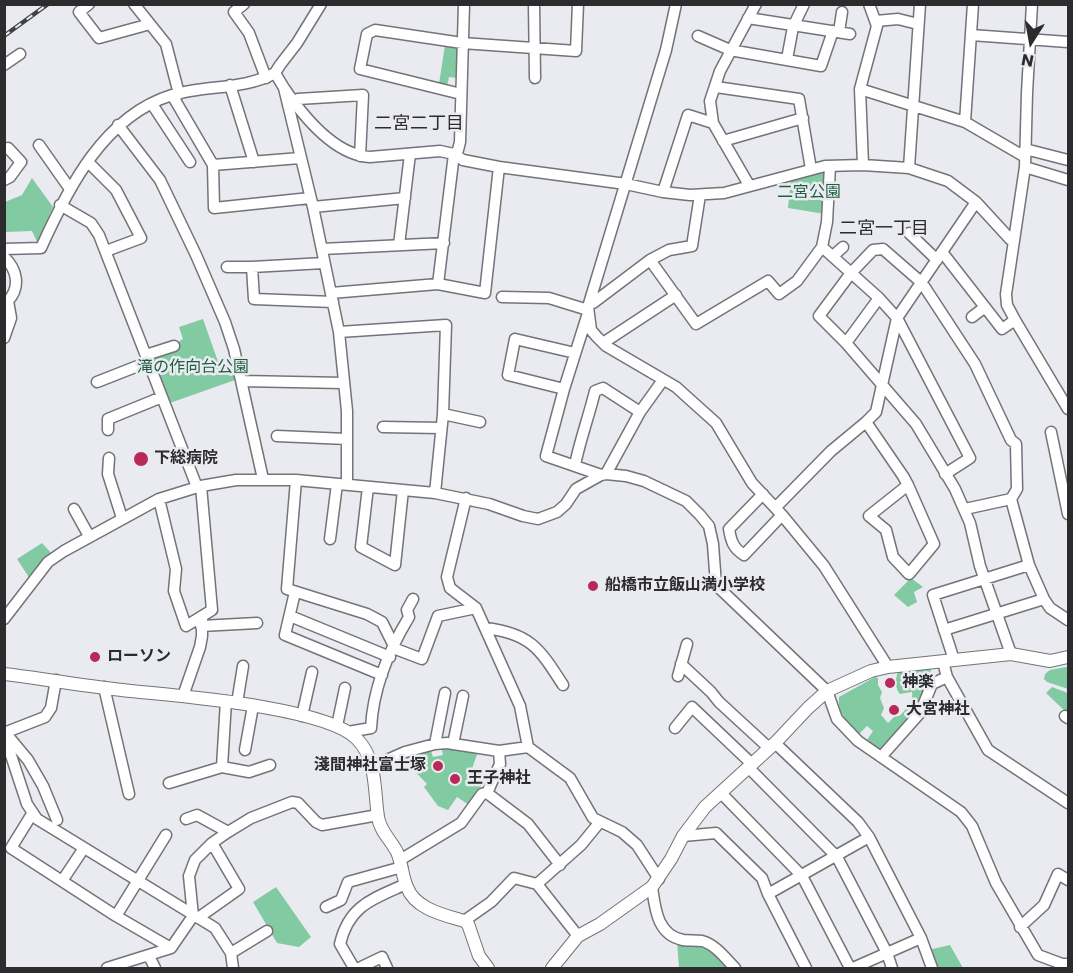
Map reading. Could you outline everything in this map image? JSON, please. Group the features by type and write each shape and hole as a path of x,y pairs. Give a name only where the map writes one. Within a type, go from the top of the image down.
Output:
{"street":[{"path":"89,4 79,12 99,38 150,24"},
{"path":"134,4 166,44 176,94 213,165 214,208 405,198"},
{"path":"244,4 234,12 249,33 271,75 284,88 290,104 339,332 347,439 342,484 330,539"},
{"path":"4,249 41,248 60,205 70,189 118,125 152,104 176,94 230,86 271,75 321,4"},
{"path":"438,284 454,154 460,142 464,4"},
{"path":"534,4 535,78"},
{"path":"460,94 360,69 367,34 375,30 462,43 576,51 578,4"},
{"path":"676,4 666,50 546,456 604,474 644,481 686,501 709,526 713,544 716,585 827,691 837,719 858,741 967,818 996,882 1038,955 1068,964"},
{"path":"749,185 712,123 710,101 720,71 756,4"},
{"path":"787,59 794,25 804,4"},
{"path":"862,165 860,89 876,21 869,4"},
{"path":"909,168 920,4"},
{"path":"964,122 973,4"},
{"path":"1026,4 1024,24 1030,39"},
{"path":"1032,4 1025,158 1006,294 1007,306 1068,409"},
{"path":"698,36 730,50 821,66 841,32 842,12"},
{"path":"748,18 841,32"},
{"path":"876,21 898,19 918,24"},
{"path":"971,35 1068,42"},
{"path":"4,65 20,54"},
{"path":"230,86 254,162"},
{"path":"716,87 799,99 811,169"},
{"path":"860,89 964,122 1068,180"},
{"path":"290,104 298,99 363,95 360,156"},
{"path":"152,104 190,162"},
{"path":"290,104 344,150 360,156 440,151 454,154 463,160 499,167 626,184 663,192 700,195 724,193 830,166 862,165 909,168 948,182 976,202 1010,239 1014,240"},
{"path":"663,192 688,115 712,123"},
{"path":"723,141 804,118"},
{"path":"118,125 160,180 225,322 242,381 263,479"},
{"path":"39,145 70,189"},
{"path":"4,180 10,177 21,162 8,148"},
{"path":"399,245 410,154"},
{"path":"213,165 300,158"},
{"path":"1025,158 1068,160"},
{"path":"88,162 116,190 141,238 106,251"},
{"path":"650,260 696,324 768,281 778,294 797,281 822,247 828,211 830,166"},
{"path":"252,267 254,299 332,297 438,284 485,293 499,167"},
{"path":"700,195 692,246 669,250 650,260 593,303 589,308 591,330 603,343 676,387 716,423 752,483 779,511 824,566 888,667"},
{"path":"763,494 729,529 731,542 737,551 744,555 831,451 876,412 897,318 976,202"},
{"path":"60,205 91,223 106,251 199,487 212,610 202,621 200,647 183,696"},
{"path":"909,233 939,256 1002,329 1015,320"},
{"path":"322,249 444,243"},
{"path":"822,247 879,298 897,318 970,458 945,474"},
{"path":"833,256 843,247"},
{"path":"1011,654 984,578 965,508 916,424 846,343 819,316 851,273 873,250 883,249 922,283 975,364 1011,440 1016,444 1017,489 1011,499 1029,565 1050,608 1068,620"},
{"path":"4,257 13,265 16,274 16,285 12,297 6,298 11,318 4,338"},
{"path":"227,267 324,263"},
{"path":"603,343 676,296"},
{"path":"502,297 549,298 589,308"},
{"path":"846,343 879,298"},
{"path":"972,317 985,307"},
{"path":"339,332 446,325 443,414 435,493"},
{"path":"564,389 508,375 515,339 575,353"},
{"path":"97,382 174,346"},
{"path":"4,619 48,562 89,536 159,499 199,487 236,480 296,480 435,493 466,498 538,519 557,512 566,504 576,489 604,474 640,412 663,380"},
{"path":"242,381 343,384"},
{"path":"575,465 580,439 590,415 595,391 603,388 640,412"},
{"path":"108,430 108,419 162,397"},
{"path":"443,414 480,422"},
{"path":"866,422 908,485 934,544 909,574 893,557 886,530 869,516 908,485"},
{"path":"383,427 441,428"},
{"path":"1051,432 1068,514"},
{"path":"277,436 347,439"},
{"path":"109,458 108,474 122,518"},
{"path":"296,480 288,589 367,614 382,622 392,649"},
{"path":"368,487 361,547 395,565 403,490"},
{"path":"466,498 447,577 450,588 476,608 520,706 528,747 570,778 588,811 599,823 622,832 637,845 656,883 658,922 666,931 682,940 710,944 735,969"},
{"path":"159,499 176,569 174,591 186,626 202,621 257,623"},
{"path":"965,508 1011,499"},
{"path":"74,509 89,536"},
{"path":"1029,565 933,595 944,630 948,661 947,677 988,750 1068,802"},
{"path":"295,592 285,635 382,675"},
{"path":"342,729 371,728 372,707 382,675 392,649 409,617 407,610 413,599"},
{"path":"944,630 1044,599"},
{"path":"290,616 422,659 438,616 476,608"},
{"path":"485,628 500,630 532,643 543,653 563,685"},
{"path":"678,676 687,644"},
{"path":"552,969 578,936 600,924 656,883 683,836 705,807 772,746 827,691 871,671 888,667 1011,654 1050,661 1068,657"},
{"path":"681,664 711,692 718,702 858,822 869,837 921,938 932,969"},
{"path":"222,767 232,702 243,666"},
{"path":"302,716 312,672"},
{"path":"4,674 232,702 302,716 342,729 356,738 371,767 380,829 393,844 408,891 434,912 464,921 488,969"},
{"path":"881,757 920,713 932,684 947,677"},
{"path":"5,733 45,717 51,708 56,680"},
{"path":"104,687 129,794"},
{"path":"342,729 345,688"},
{"path":"435,744 444,693"},
{"path":"453,744 463,696"},
{"path":"245,750 253,706"},
{"path":"675,728 692,707 837,857 887,953 892,969"},
{"path":"5,733 32,814 215,928 231,953 233,969"},
{"path":"5,733 28,760 43,786 57,820"},
{"path":"371,767 405,752 435,744 453,744 499,751 528,747"},
{"path":"326,907 341,900 348,882 401,864 461,823 482,794 487,793 500,764 499,751"},
{"path":"169,783 222,767 249,772 270,765"},
{"path":"487,793 528,824 560,865"},
{"path":"722,793 802,876 851,969 921,938"},
{"path":"196,917 189,876 195,860 212,843 251,818 292,802 298,803 316,822 322,825 378,815"},
{"path":"32,814 11,848 116,916 171,948"},
{"path":"186,819 197,815 228,832"},
{"path":"537,884 581,845 599,823"},
{"path":"683,836 716,834 762,878 806,969"},
{"path":"116,916 166,835"},
{"path":"768,894 869,837"},
{"path":"107,969 171,948 196,917 239,889 212,843"},
{"path":"62,881 84,848"},
{"path":"1020,927 1044,905 1058,874 1068,880"},
{"path":"464,921 491,902 514,878 537,884 578,936"},
{"path":"354,969 340,944 344,927 351,916 366,902 406,884"},
{"path":"231,953 267,931"},
{"path":"1036,969 1038,955"},
{"path":"149,956 155,969"},
{"path":"359,969 382,957 387,969"}],"green space":[{"path":"445,45 459,49 458,78 449,77 447,86 439,84"},
{"name":"二宮公園","path":"828,170 825,214 788,208 791,178"},
{"path":"32,178 53,207 37,242 32,231 5,232 5,202 22,195"},
{"name":"滝の作向台公園","path":"203,319 222,373 236,369 238,379 167,404 151,357 183,339 179,327"},
{"path":"42,543 52,554 30,579 17,559"},
{"path":"911,578 923,587 914,592 917,602 908,607 894,595"},
{"path":"930,668 932,675 918,711 882,753 867,743 873,731 867,726 859,734 842,713 839,697 875,677 878,678 878,685 882,692 880,698 884,708 881,715 888,723 895,716 904,712 912,698 912,692 900,694 898,692 896,678 898,672"},
{"path":"1068,668 1068,689 1044,679 1045,674 1050,670"},
{"path":"1052,687 1068,693 1068,714 1046,693"},
{"path":"441,746 478,752 472,768 472,776 483,788 469,805 457,797 448,810 438,806 424,787 427,784 402,758 430,748 433,757 443,755"},
{"path":"276,887 311,937 299,947 277,943 253,902"},
{"path":"677,941 709,946 731,968 679,968"},
{"path":"950,945 963,968 935,968 928,950"}],"railway":[{"path":"4,36 48,4"}],"place":[{"name":"下総病院","path":"141,459"},
{"name":"船橋市立飯山満小学校","path":"593,586"},
{"name":"ローソン","path":"95,657"},
{"name":"神楽","path":"890,683"},
{"name":"大宮神社","path":"894,710"},
{"name":"淺間神社富士塚","path":"438,766"},
{"name":"王子神社","path":"455,779"}],"district":[{"name":"二宮二丁目","path":"419,124"},
{"name":"二宮一丁目","path":"884,229"}]}
